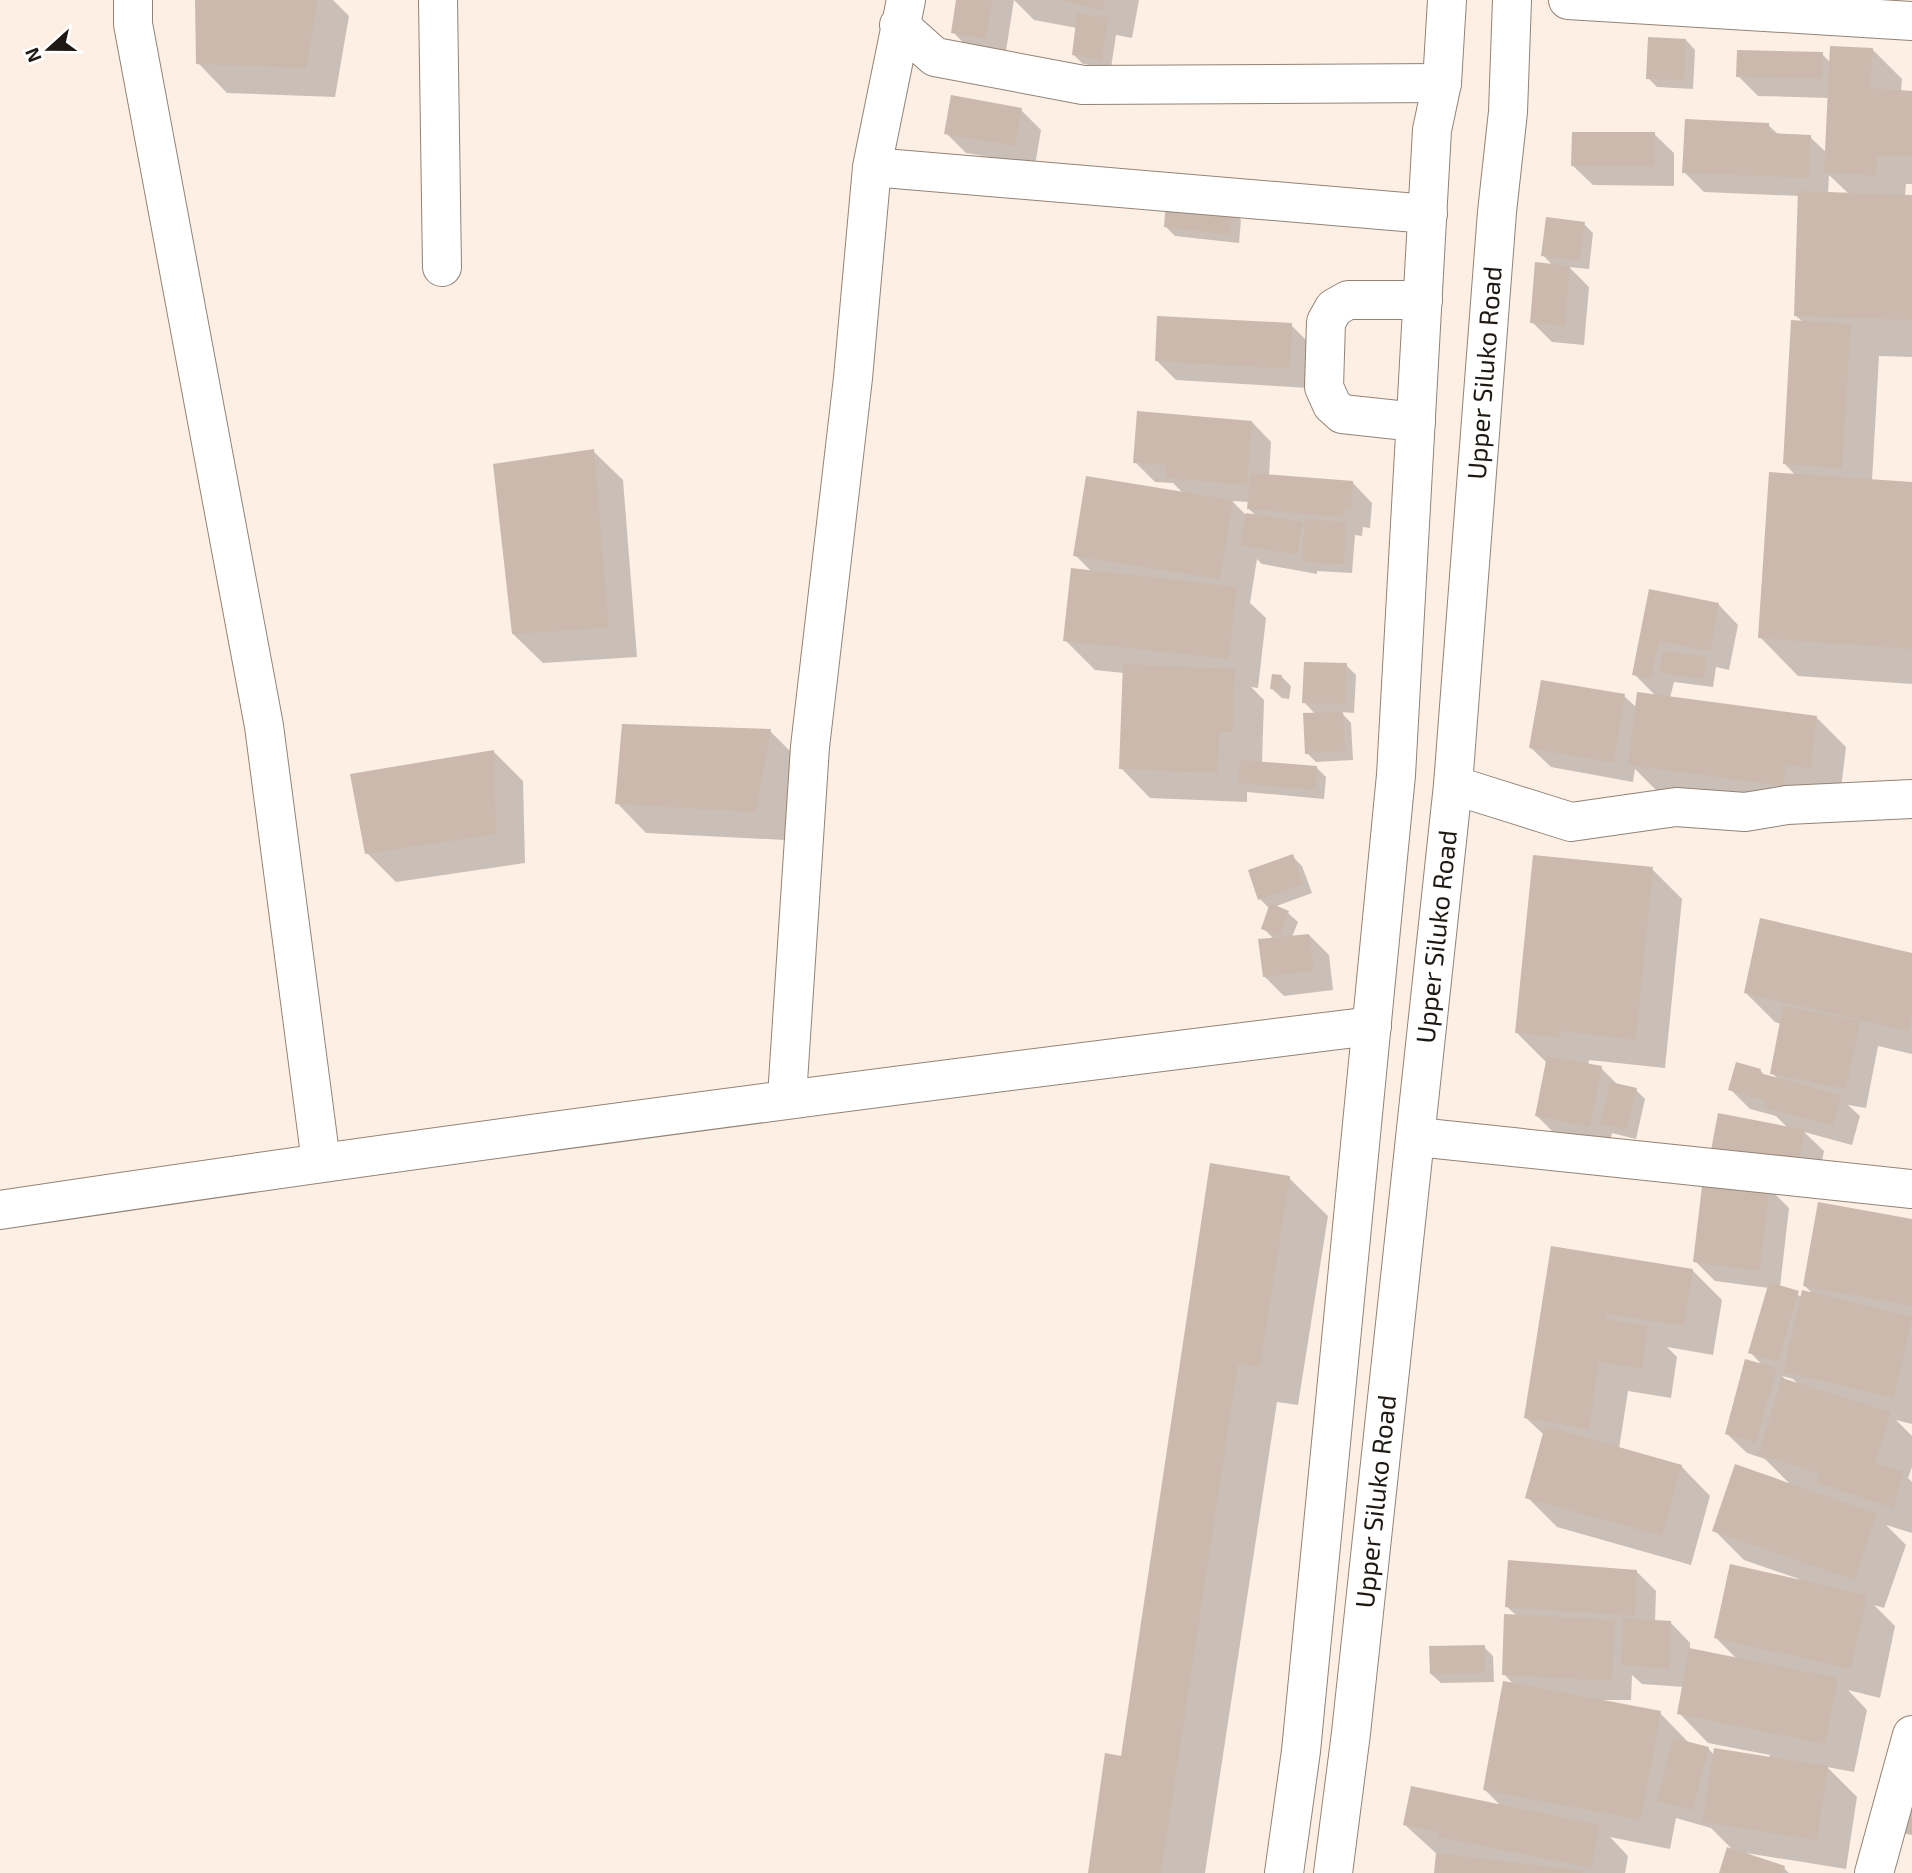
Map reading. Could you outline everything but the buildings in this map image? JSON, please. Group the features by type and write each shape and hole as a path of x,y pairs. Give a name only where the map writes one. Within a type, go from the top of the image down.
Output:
{"street":[{"path":"133,0 133,24 264,726 321,1161"},
{"path":"438,0 442,267"},
{"name":"Upper Siluko Road","path":"1284,1873 1301,1751 1396,775 1432,130 1442,83 1447,0"},
{"name":"Upper Siluko Road","path":"1333,1873 1417,1137 1453,785 1497,212 1508,112 1512,0"},
{"path":"1568,0 1912,21"},
{"path":"787,1097 810,747 853,378 872,167 902,12"},
{"path":"902,12 935,57 1083,85 1442,83"},
{"path":"872,167 1428,214"},
{"path":"1416,422 1342,414 1332,405 1324,387 1326,322 1334,308 1348,300 1423,300"},
{"path":"1453,785 1571,822 1676,807 1745,812 1787,805 1912,799"},
{"path":"0,1210 321,1161 787,1097 1372,1026"},
{"path":"1417,1137 1912,1189"},
{"path":"1874,1873 1912,1735"}]}
